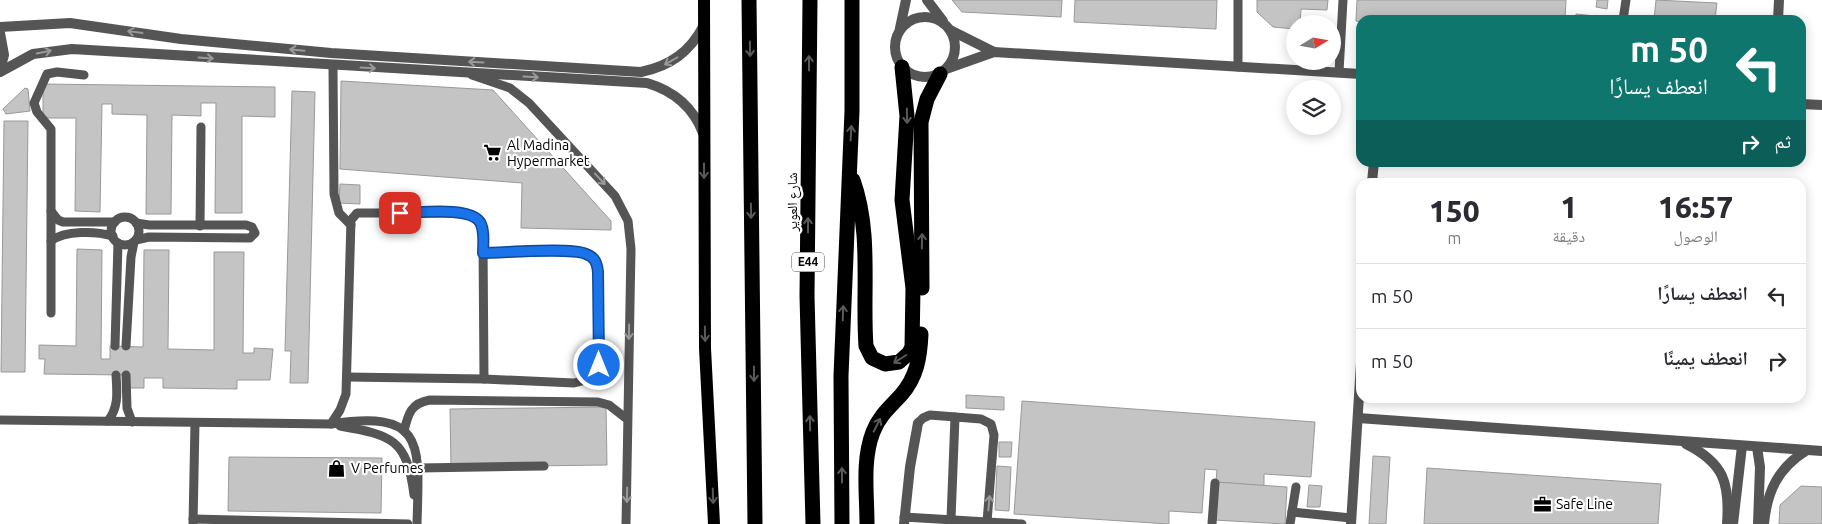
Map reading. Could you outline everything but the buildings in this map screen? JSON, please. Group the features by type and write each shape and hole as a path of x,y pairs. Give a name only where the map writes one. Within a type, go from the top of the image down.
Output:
{"highway":[{"path":"749,0 755,524"},
{"name":"شارع العوير","path":"810,0 807,296 813,524"},
{"path":"842,524 841,376 852,111 852,0"},
{"path":"850,168 860,203 864,238 866,346 872,358 878,362 892,364 905,358 912,347 912,271 902,200 907,116 902,67"},
{"path":"868,524 866,465 869,442 884,412 903,392 913,377 920,356 921,122 927,99 943,71"}],"main road":[{"path":"704,0 705,339 714,524"}],"street":[{"path":"906,0 894,45 895,53 902,67 916,76 924,78 994,52 1356,74"},
{"path":"927,0 948,27 955,40 956,50 952,60 943,71"},
{"path":"1778,15 1779,0"},
{"path":"899,30 906,22 926,16 936,18 948,27 994,52"},
{"path":"0,28 70,23 254,46 641,72 660,67 678,58 693,43 704,26"},
{"path":"0,33 4,54 0,71"},
{"path":"0,71 33,54 66,49 647,83 665,90 684,102 699,124 704,136"},
{"path":"1806,104 1822,105"},
{"path":"1351,521 1359,403"},
{"path":"1358,418 1822,451"},
{"path":"904,521 910,467 918,423"},
{"path":"1680,442 1708,457 1719,470 1728,494 1727,524"},
{"path":"1734,524 1742,446"},
{"path":"1758,447 1760,467 1758,524"},
{"path":"1764,524 1767,502 1774,481 1788,463 1807,450"}],"lane":[{"path":"1238,0 1238,67"},
{"path":"1339,72 1343,0"},
{"path":"1623,15 1625,1"},
{"path":"333,66 334,194 338,213 351,225"},
{"path":"51,313 51,130 37,112 34,103 48,74 57,72 84,75"},
{"path":"469,74 510,88 529,103 623,207 631,234 626,524"},
{"path":"200,226 201,127"},
{"path":"51,211 58,220 64,222 115,222 126,218 136,223 149,225 249,226 255,233 250,238 150,237 129,244 100,234 63,234 51,241"},
{"path":"331,424 340,410 346,394 351,220 357,213 467,213 475,217 481,224 484,379"},
{"path":"115,222 112,226 115,240 115,346"},
{"path":"126,346 131,257 139,228 136,223"},
{"path":"347,377 582,382 590,379 596,373 600,356 598,272 597,264 592,257 577,252 483,253"},
{"path":"108,422 113,415 117,401 116,374"},
{"path":"126,375 127,408 132,422"},
{"path":"404,431 411,407 420,401 430,400 598,402 609,405 627,419"},
{"path":"918,423 930,415 986,420 994,429 987,522"},
{"path":"951,520 955,417"},
{"path":"0,420 331,424 379,421 394,424 404,431 417,451 419,468 414,523"},
{"path":"195,423 193,522 414,523"},
{"path":"331,424 372,431 386,437 398,446 407,458 411,473 414,523"},
{"path":"419,468 544,466"},
{"path":"1212,524 1215,483"},
{"path":"1290,524 1296,487"},
{"path":"1292,512 1351,521"},
{"path":"904,521 951,520 1022,524"}],"place":[{"name":"Al Madina Hypermarket","path":"493,153"},
{"name":"V Perfumes","path":"337,468"},
{"name":"Safe Line","path":"1542,504"}],"route":[{"path":"400,213 467,213 475,217 481,224 483,253 577,252 585,253 592,257 597,264 598,272 599,365"}]}
